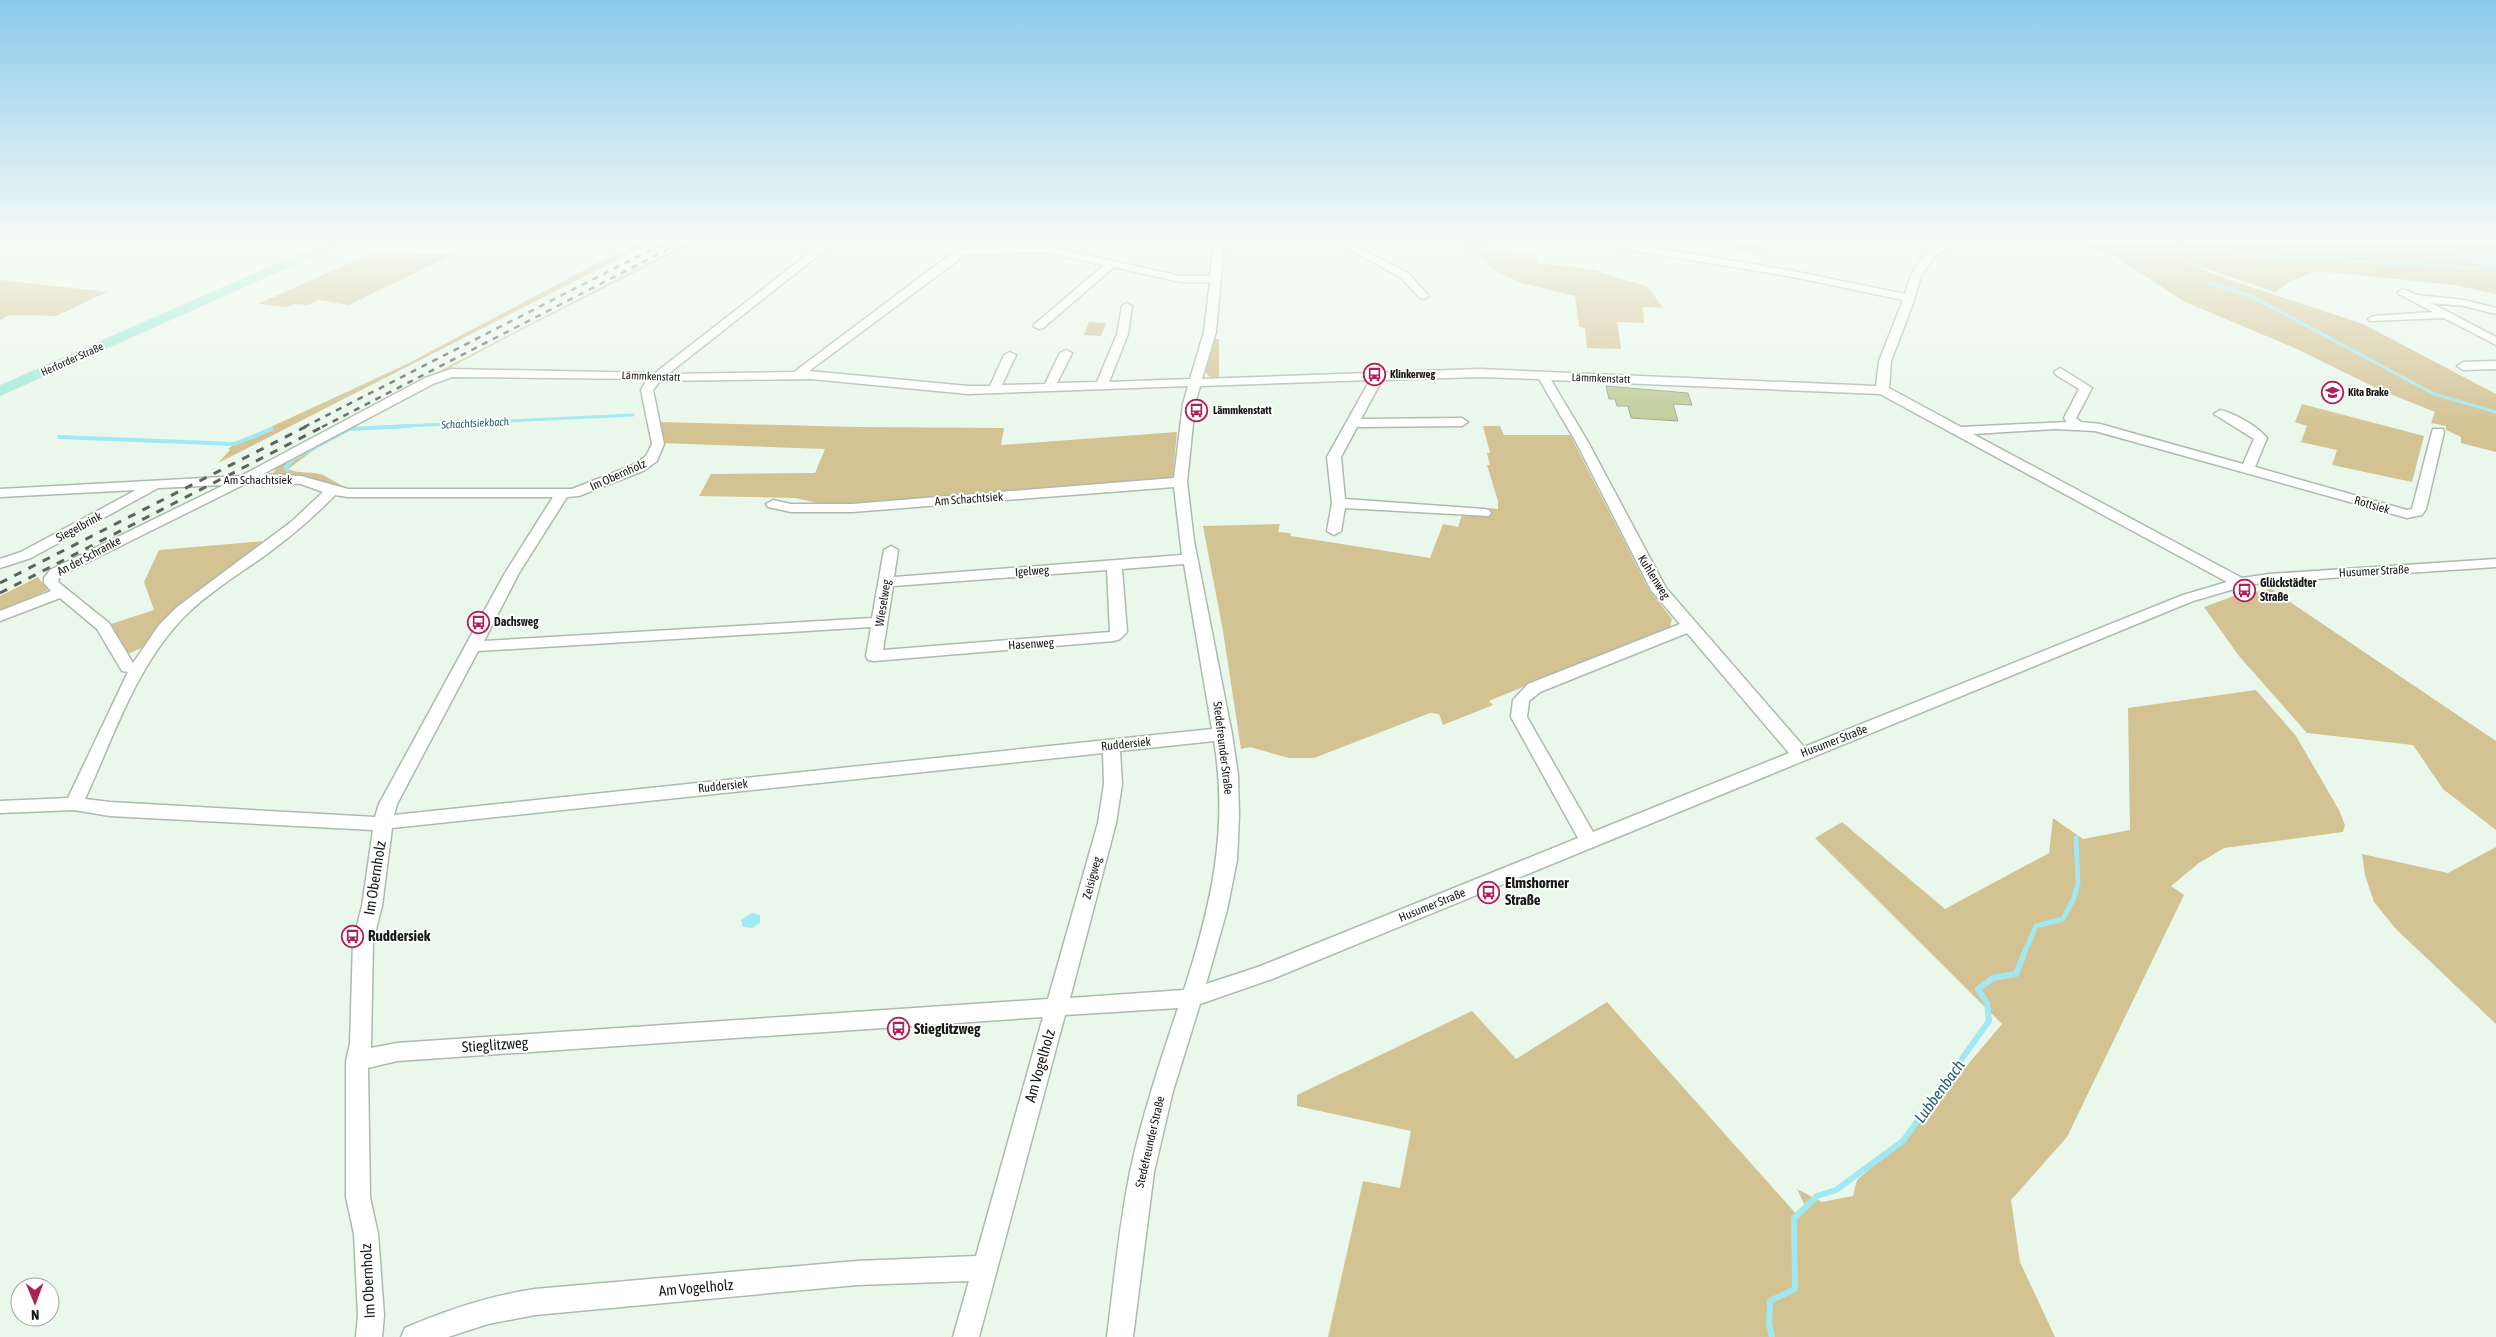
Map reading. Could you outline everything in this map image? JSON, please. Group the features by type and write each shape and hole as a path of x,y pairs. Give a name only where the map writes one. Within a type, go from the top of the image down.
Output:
{"main road":[{"name":"Herforder Straße","path":"0,391 194,305"}],"street":[{"path":"659,377 750,305"},
{"path":"797,375 889,305"},
{"path":"1039,326 1063,305"},
{"name":"Stedefreunder Straße","path":"1120,1337 1130,1245 1142,1172 1182,1000 1218,910 1227,860 1230,794 1215,735 1185,560 1187,541 1173,482 1194,382 1209,336 1212,305"},
{"path":"1905,305 1882,370 1880,382 1883,390 2240,583"},
{"path":"2428,305 2496,342"},
{"path":"2474,305 2496,311"},
{"path":"1101,386 1121,337 1128,314 1127,306"},
{"path":"2374,320 2446,315"},
{"path":"1050,388 1066,352"},
{"path":"994,390 1010,355"},
{"path":"2463,366 2496,364"},
{"path":"2060,372 2086,388 2070,418 2076,425"},
{"name":"Lämmkenstatt","path":"246,479 429,381 451,373 659,377 797,375 947,390 994,390 1469,373 1883,390"},
{"path":"1334,531 1339,503 1334,457 1378,376"},
{"name":"Kuhlenweg","path":"1543,376 1582,442 1659,590 1800,754"},
{"name":"Im Obernholz","path":"369,1337 371,1315 366,1234 358,1197 357,1061 361,1044 363,941 372,906 383,823 388,804 512,573 568,493 647,463 656,452 658,444 647,390 651,382 659,377"},
{"path":"2220,414 2239,423 2261,438 2248,469"},
{"path":"1353,423 1462,422"},
{"name":"Rottsiek","path":"1956,431 2076,425 2109,430 2399,512 2413,514 2419,509 2438,432"},
{"name":"Am Schachtsiek","path":"0,493 246,479 297,480 316,484 330,492 568,493"},
{"name":"An der Schranke","path":"137,669 128,667 103,626 51,583 51,578 65,566 246,479"},
{"name":"Am Schachtsiek","path":"773,504 792,508 852,508 1173,482"},
{"name":"Siegelbrink","path":"0,564 26,555 155,484"},
{"path":"74,804 137,669 167,626 182,611 276,543 305,519 330,492"},
{"path":"1339,503 1484,513"},
{"name":"Wieselweg","path":"874,656 890,550"},
{"name":"Igelweg","path":"886,582 1185,560"},
{"name":"Husumer Straße","path":"1182,1000 1265,973 1589,842 1800,754 2188,598 2240,583 2285,576 2496,563"},
{"name":"Hasenweg","path":"874,656 1114,636 1119,632 1114,565"},
{"path":"0,616 61,592"},
{"path":"474,646 880,622"},
{"path":"1589,842 1519,717 1519,700 1524,694 1534,688 1690,626"},
{"name":"Ruddersiek","path":"0,807 74,804 119,810 383,823 1215,735"},
{"name":"Zeisigweg","path":"1057,1008 1107,822 1113,784 1111,746"},
{"name":"Stieglitzweg","path":"357,1061 397,1052 1182,1000"},
{"name":"Am Vogelholz","path":"966,1337 984,1268 997,1228 1023,1122 1057,1008"},
{"name":"Am Vogelholz","path":"414,1337 464,1317 497,1307 535,1302 857,1273 984,1268"}],"shaded area":[{"path":"0,305 79,305 56,316 10,315 0,320"},
{"path":"518,305 527,305 218,463 230,450 228,449 236,443 407,364"},
{"path":"566,305 570,305 268,464 261,464"},
{"path":"1576,305 1661,305 1663,308 1643,307 1644,323 1617,322 1621,349 1587,348 1585,328 1579,327"},
{"path":"2193,305 2307,305 2363,324 2496,394 2496,452 2461,443 2461,437 2446,430 2446,426 2431,423 2435,412 2378,389 2297,349"},
{"path":"1089,322 1106,323 1101,336 1084,335"},
{"path":"1215,339 1219,339 1219,378 1210,377 1205,372"},
{"path":"420,389 318,447 288,469 320,474 346,487 344,489 273,473 279,465"},
{"path":"2302,404 2424,436 2412,482 2332,465 2337,450 2301,442 2307,426 2295,422"},
{"path":"659,422 856,427 1004,428 1001,445 1177,432 1173,475 1170,478 904,501 827,505 795,498 699,496 711,474 815,473 825,449 662,443"},
{"path":"1483,426 1500,426 1504,435 1570,435 1649,590 1672,619 1670,627 1489,701 1493,705 1443,725 1439,714 1430,713 1314,758 1289,758 1250,747 1241,749 1223,631 1203,526 1280,524 1278,532 1290,533 1291,536 1430,558 1443,524 1458,527 1462,515 1488,517 1488,508 1498,509 1498,501 1487,465 1490,465 1487,453 1490,453"},
{"path":"265,541 180,607 146,646 128,654 111,624 154,610 144,582 159,550"},
{"path":"38,577 48,590 0,611 0,596"},
{"path":"2271,589 2496,741 2496,830 2443,789 2413,745 2307,733 2239,656 2204,607 2234,596"},
{"path":"2256,690 2296,736 2339,810 2345,825 2343,832 2224,848 2199,863 2171,886 2184,895 2067,1137 2011,1200 2020,1262 2055,1337 1328,1337 1363,1181 1400,1188 1411,1131 1297,1106 1297,1095 1472,1011 1516,1059 1607,1002 1798,1216 1807,1210 1797,1189 1822,1202 1853,1196 1857,1180 1905,1139 2002,1024 1815,838 1842,822 1945,909 2049,853 2053,818 2083,839 2130,830 2128,708"},
{"path":"2496,847 2496,1024 2396,929 2374,902 2365,875 2362,854 2448,873"}],"water":[{"path":"752,913 760,915 760,923 752,928 743,927 741,920"}],"building":[{"path":"1606,386 1688,393 1692,405 1673,404 1678,421 1631,418 1628,406 1617,406 1615,399 1609,399"}],"waterway":[{"path":"2269,305 2434,394 2496,412"},
{"name":"Schachtsiekbach","path":"384,427 633,415"},
{"name":"Schachtsiekbach","path":"287,470 286,467 293,459 349,429 410,426"},
{"name":"Schachtsiekbach","path":"59,437 234,444 272,429"},
{"name":"Lubbenbach","path":"2022,958 2036,926 2063,919 2074,898 2078,883 2076,838"},
{"name":"Lubbenbach","path":"1772,1337 1769,1324 1770,1301 1795,1289 1794,1218 1817,1196 1836,1190 1903,1141 1989,1021 1987,1003 1978,989 1993,978 2016,974 2023,957"}],"railway":[{"path":"304,427 542,305"},
{"path":"322,427 559,305"},
{"path":"0,583 307,426"},
{"path":"0,593 324,426"}],"place":[{"name":"Klinkerweg","path":"1374,374"},
{"name":"Kita Brake","path":"2332,392"},
{"name":"Lämmkenstatt","path":"1197,410"},
{"name":"Glückstädter Straße","path":"2244,590"},
{"name":"Dachsweg","path":"478,622"},
{"name":"Elmshorner Straße","path":"1489,892"},
{"name":"Ruddersiek","path":"352,936"},
{"name":"Stieglitzweg","path":"898,1029"}]}
